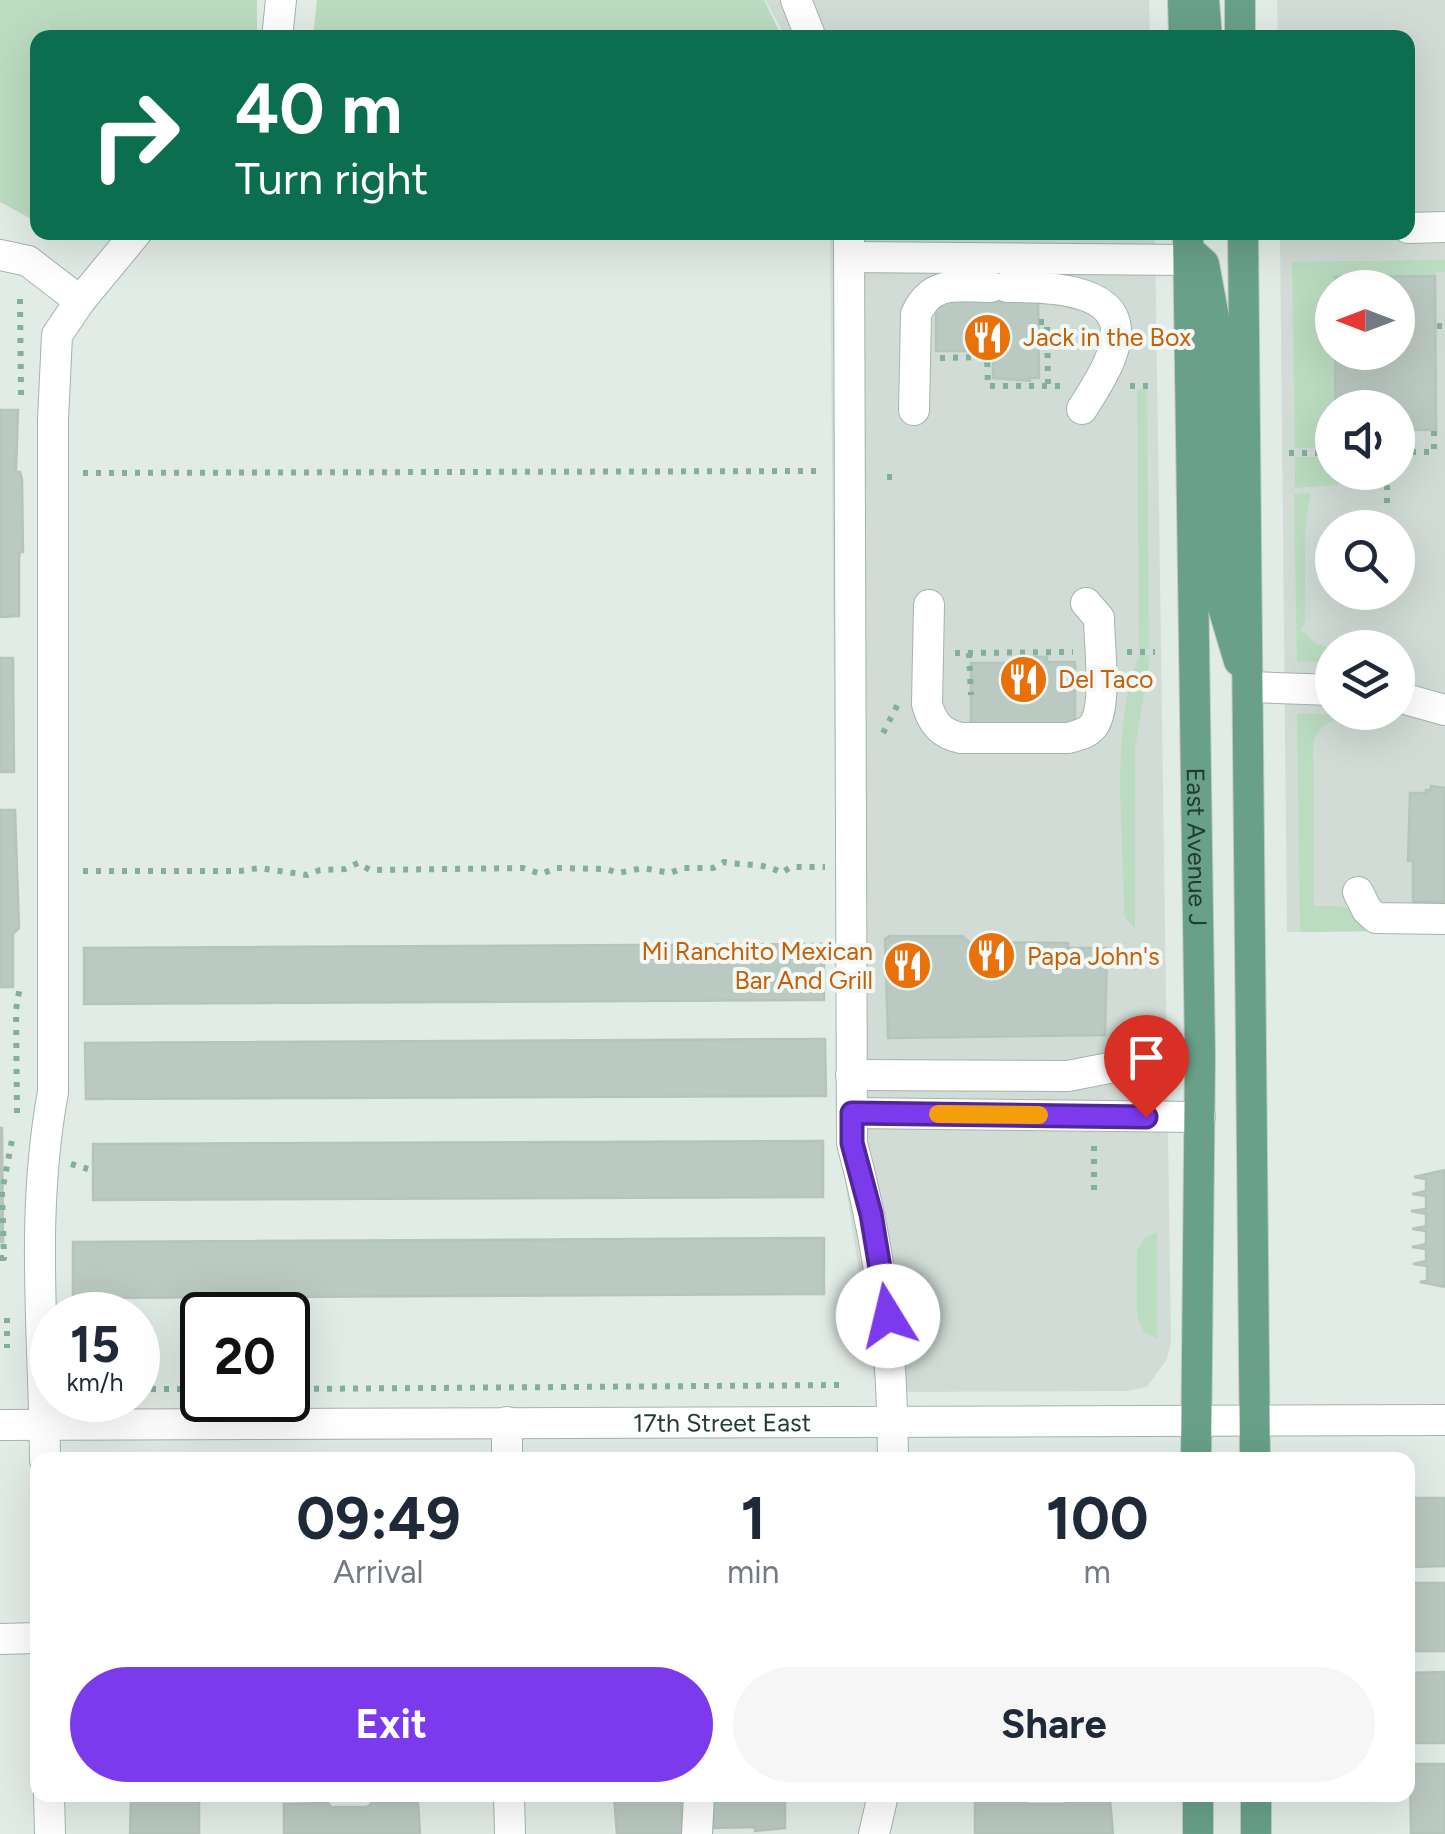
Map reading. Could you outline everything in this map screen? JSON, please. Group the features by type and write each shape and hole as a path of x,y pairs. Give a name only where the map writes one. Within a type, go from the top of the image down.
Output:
{"main road":[{"path":"1183,0 1184,30"},
{"path":"1204,0 1206,30"},
{"path":"1240,0 1240,30"},
{"path":"1243,240 1255,1452"},
{"path":"1189,248 1204,264 1215,323 1222,604 1232,645 1249,688"},
{"name":"East Avenue J","path":"1189,248 1200,1055 1196,1452"},
{"path":"1198,1802 1198,1834"},
{"path":"1256,1802 1256,1834"}],"street":[{"path":"278,30 281,0"},
{"path":"796,0 809,30"},
{"path":"1415,228 1445,227"},
{"path":"45,1452 38,1208 53,1092 53,420 57,335 130,240"},
{"path":"893,1452 888,1316 871,1214 852,1143 849,244 1189,248"},
{"path":"0,255 28,261 80,301"},
{"path":"914,410 916,314 931,291 942,288 1046,286 1098,302 1112,315 1116,329 1114,345 1079,398"},
{"path":"929,606 927,704 940,729 961,738 1068,738 1083,734 1095,724 1099,708 1099,618 1086,603"},
{"path":"1249,688 1315,690"},
{"path":"1415,702 1445,710"},
{"path":"1358,892 1376,918 1445,920"},
{"path":"852,1075 1068,1076 1119,1066 1143,1055 1200,1055"},
{"path":"992,1076 992,1115"},
{"path":"852,1113 1200,1118"},
{"name":"17th Street East","path":"0,1425 1445,1420"},
{"path":"507,1422 507,1452"},
{"path":"0,1639 30,1638"},
{"path":"50,1802 50,1834"},
{"path":"509,1802 510,1834"},
{"path":"697,1834 699,1802"},
{"path":"874,1834 881,1802"}],"path":[{"path":"20,299 20,389 24,406"},
{"path":"1039,322 1047,322 1048,386"},
{"path":"933,370 932,358 987,357 988,386 1048,386 1079,398"},
{"path":"1415,452 1434,452 1434,430"},
{"path":"1289,453 1315,452"},
{"path":"82,473 828,471"},
{"path":"1387,490 1388,510"},
{"path":"938,653 1081,652"},
{"path":"969,653 971,695"},
{"path":"83,871 258,868 307,875 358,863 370,870 523,868 542,874 556,868 610,869 618,873 643,868 670,873 683,868 713,868 724,862 745,867 770,866 781,873 791,867 831,867"},
{"path":"0,1258 4,1258 4,1170 16,1126 16,1010 20,983"},
{"path":"1094,1146 1094,1197"},
{"path":"6,1318 6,1348"},
{"path":"310,1388 844,1385"}],"shaded area":[{"path":"765,0 1149,0 1150,30 782,30"},
{"path":"1277,0 1445,0 1445,931 1287,932 1280,240 1415,240 1415,30 1278,30"},
{"path":"830,240 1155,240 1171,1342 1167,1359 1147,1387 1127,1391 877,1392 838,1133"}],"green space":[{"path":"0,0 257,0 257,30 30,30 30,218 0,202"},
{"path":"317,0 764,0 779,30 314,30"},
{"path":"1445,260 1445,272 1436,272 1435,276 1415,276 1415,270 1315,270 1315,370 1333,370 1333,390 1315,390 1315,448 1295,448 1292,262"},
{"path":"1137,389 1147,389 1149,649 1139,649"},
{"path":"1295,457 1315,457 1315,487 1295,488"},
{"path":"1310,493 1305,531 1305,621 1301,630 1315,642 1315,662 1297,661 1294,494"},
{"path":"1139,655 1149,655 1149,664 1135,748 1135,929 1124,916 1120,784 1124,718"},
{"path":"1297,714 1315,714 1315,730 1320,730 1313,743 1314,906 1339,906 1445,930 1300,932"},
{"path":"1157,1232 1157,1338 1144,1332 1137,1316 1137,1250 1146,1237"}],"building":[{"path":"1415,276 1435,276 1436,430 1415,430 1415,390 1335,390 1335,370 1415,370"},
{"name":"Jack in the Box","path":"936,293 1038,293 1039,378 993,378 993,351 936,351"},
{"path":"0,410 18,410 16,472 20,472 22,479 23,552 19,558 19,616 0,617"},
{"name":"Del Taco","path":"1023,657 1075,662 1075,726 971,727 971,663 1023,663"},
{"path":"0,658 13,658 14,772 0,772"},
{"path":"1431,786 1445,788 1445,902 1413,902 1413,861 1408,861 1410,793 1426,793"},
{"path":"0,810 15,810 19,928 13,934 13,987 0,987"},
{"path":"962,936 969,942 1068,943 1068,948 1107,948 1105,1035 888,1038 885,939"},
{"path":"824,944 824,1000 84,1004 84,948"},
{"path":"825,1039 826,1096 86,1099 85,1043"},
{"path":"2,1128 3,1242 0,1242"},
{"path":"823,1141 823,1197 93,1200 93,1144"},
{"path":"1445,1170 1445,1287 1420,1282 1427,1280 1427,1266 1413,1264 1426,1261 1426,1249 1412,1247 1426,1244 1426,1231 1412,1229 1426,1226 1426,1214 1411,1211 1426,1209 1426,1196 1412,1194 1426,1191 1426,1179 1414,1177"},
{"path":"824,1238 824,1294 310,1297 310,1292 180,1292 180,1297 160,1298 160,1292 73,1292 73,1242"},
{"path":"1415,1498 1445,1498 1445,1566 1415,1567"},
{"path":"1415,1583 1445,1583 1445,1651 1415,1651"},
{"path":"1445,1672 1445,1743 1415,1743 1415,1673"},
{"path":"1415,1764 1445,1764 1445,1834 1411,1834"},
{"path":"131,1802 199,1802 199,1834 130,1834"},
{"path":"615,1802 681,1802 682,1834 617,1834"},
{"path":"713,1802 785,1802 785,1828 714,1828"},
{"path":"975,1802 1110,1802 1113,1834 975,1834"},
{"path":"328,1803 331,1807 367,1807 372,1803 418,1803 420,1834 284,1834 284,1804"}],"slow traffic":[{"path":"938,1114 1039,1115"}],"place":[{"name":"Jack in the Box","path":"988,337"},
{"name":"Del Taco","path":"1023,679"},
{"name":"Papa John's","path":"992,956"},
{"name":"Mi Ranchito Mexican Bar And Grill","path":"908,965"}],"route":[{"path":"888,1316 871,1214 852,1143 852,1113 1146,1117"}]}
